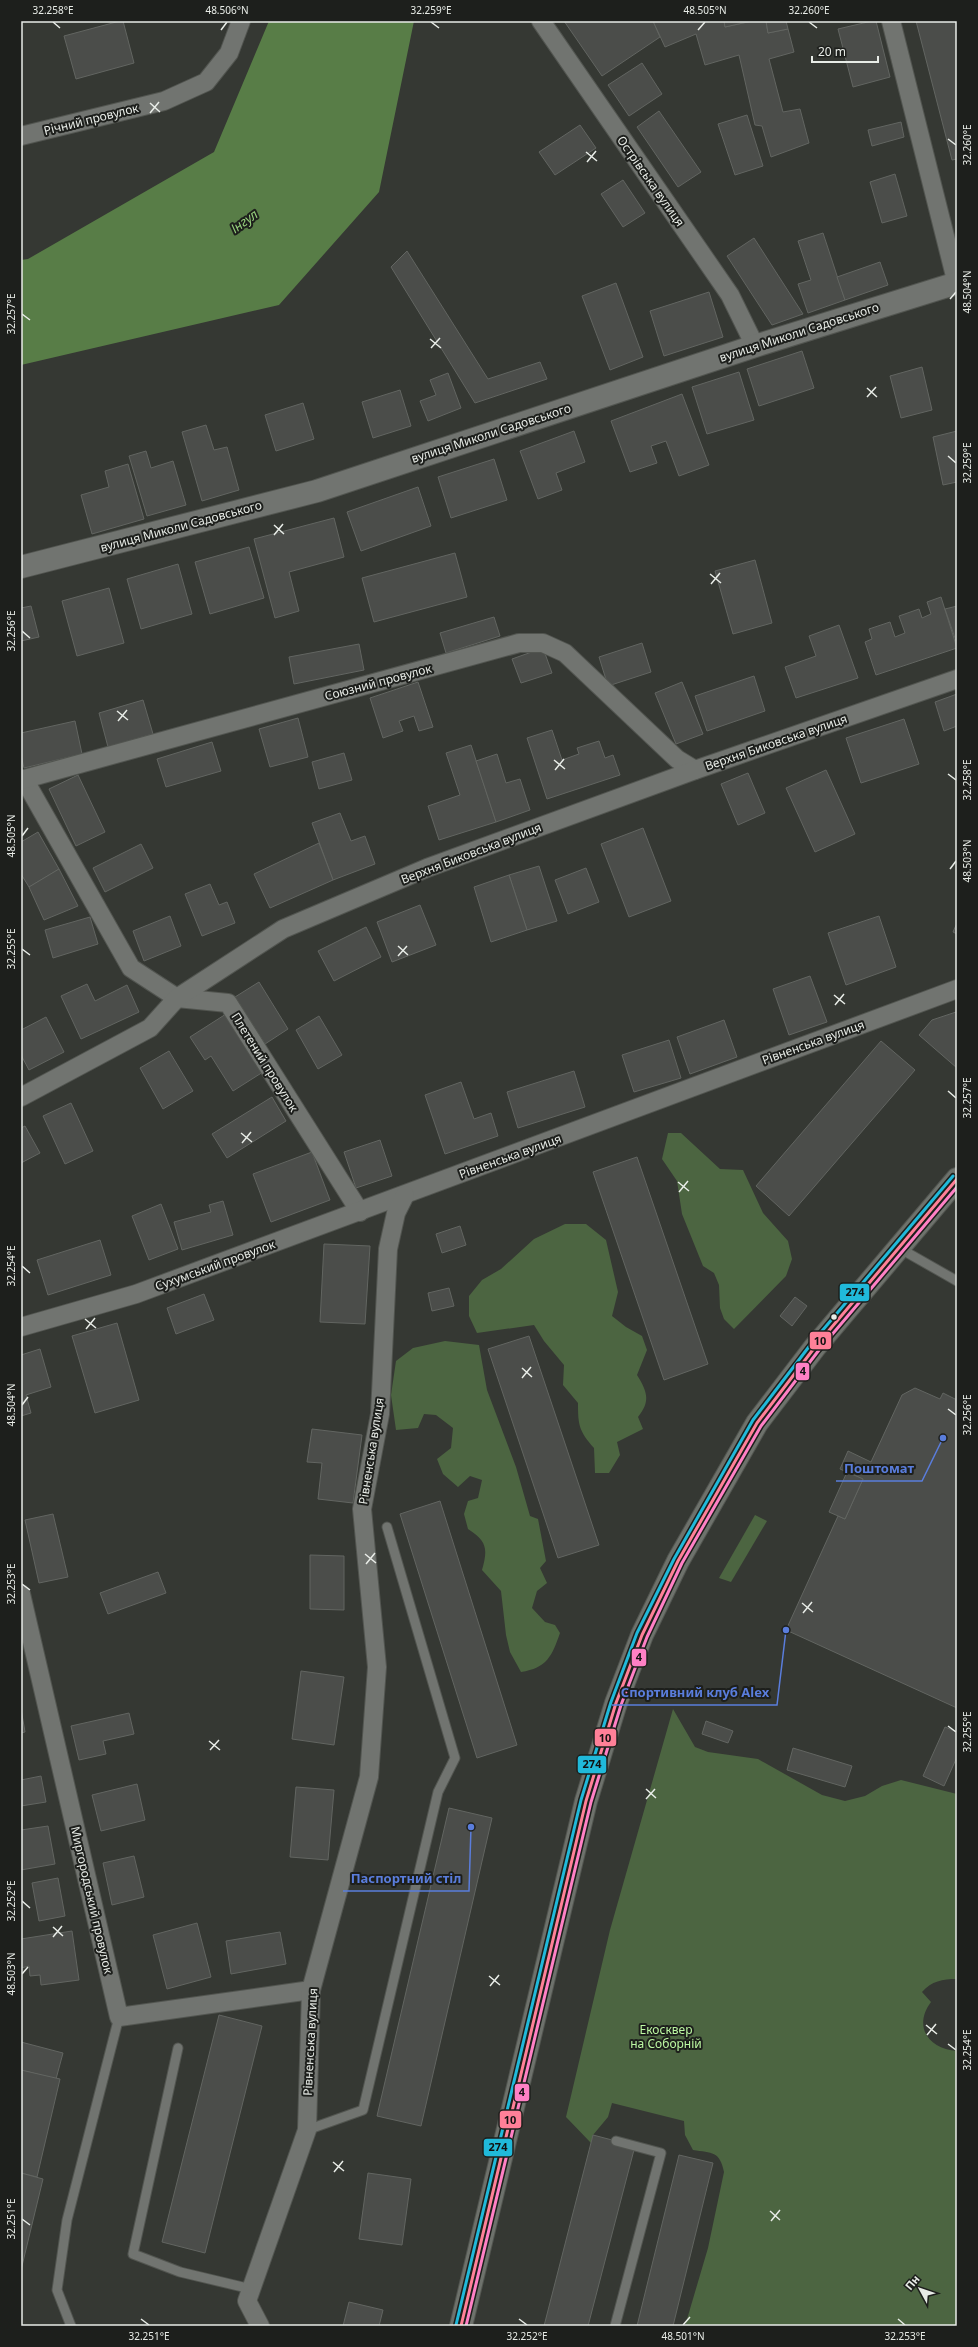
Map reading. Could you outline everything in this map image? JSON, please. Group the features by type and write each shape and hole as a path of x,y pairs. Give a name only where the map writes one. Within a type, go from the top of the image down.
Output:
{"main road":[{"path":"463,2325 586,1801 616,1703 642,1635 678,1561 757,1423 815,1347 957,1179"}],"street":[{"name":"Річний провулок","path":"21,136 164,101 206,82 229,53 241,21"},
{"name":"Острівська вулиця","path":"541,21 730,295 755,346"},
{"path":"891,21 957,283"},
{"name":"вулиця Миколи Садовського","path":"21,567 317,491 755,346 957,283"},
{"name":"Союзний провулок","path":"23,779 519,643 543,643 565,653 677,759 695,770"},
{"name":"Верхня Биковська вулиця","path":"21,1097 150,1028 177,998 283,929 426,868 695,770 957,678"},
{"name":"Плетений провулок","path":"23,779 131,968 177,998 228,1003 360,1212"},
{"name":"Рівненська вулиця","path":"260,2326 247,2301 307,2130 311,1990 369,1777 377,1668 362,1509 380,1414 388,1249 396,1213 405,1195 957,989"},
{"name":"Сухумський провулок","path":"21,1327 136,1294 405,1195"},
{"name":"Миргородський провулок","path":"21,1594 119,2017"},
{"path":"119,2017 311,1990"}],"lane":[{"path":"899,1248 957,1281"},
{"path":"307,2130 363,2110 438,1792 455,1758 387,1527"},
{"path":"71,2326 57,2290 66,2220 119,2017"},
{"path":"178,2048 133,2254 180,2272 251,2289"},
{"path":"615,2326 661,2153 616,2141"}],"green space":[{"path":"668,1133 681,1133 720,1169 743,1170 763,1213 788,1241 792,1259 786,1276 734,1329 724,1319 720,1308 719,1285 714,1273 703,1266 682,1214 677,1181 662,1159"},
{"path":"565,1224 586,1224 606,1240 618,1292 612,1316 626,1327 642,1336 647,1350 637,1375 646,1396 645,1406 638,1417 643,1429 617,1442 620,1455 609,1473 595,1473 594,1448 585,1437 580,1427 578,1403 563,1385 564,1365 544,1341 534,1325 477,1333 469,1316 469,1296 482,1280 501,1269 534,1239"},
{"path":"445,1341 479,1345 487,1390 516,1467 530,1516 538,1519 546,1561 540,1568 547,1583 537,1591 532,1608 545,1622 555,1625 560,1633 547,1660 543,1664 530,1670 521,1672 510,1652 506,1635 501,1591 482,1570 485,1556 484,1546 479,1538 468,1529 464,1514 468,1501 478,1498 482,1480 470,1476 458,1487 443,1474 437,1459 451,1448 453,1428 436,1415 424,1414 418,1428 396,1430 391,1395 396,1361 413,1348"},
{"path":"755,1515 767,1521 731,1582 719,1578"},
{"name":"Екосквер на Соборній","path":"673,1709 695,1747 708,1752 758,1759 822,1795 845,1801 865,1796 882,1786 901,1780 957,1794 957,1979 938,1981 930,1985 922,1992 931,2002 923,2020 926,2035 938,2046 957,2051 957,2326 685,2326 708,2248 724,2172 720,2160 714,2154 693,2150 685,2135 684,2121 612,2103 608,2117 593,2135 591,2143 566,2117 610,1930"}],"water":[{"name":"Інгул","path":"269,21 414,21 379,192 279,305 21,365 21,260 28,259 214,152"}],"building":[{"path":"123,21 134,63 76,79 64,36"},
{"path":"564,21 653,21 660,37 602,76"},
{"path":"653,21 724,21 725,27 752,21 766,21 768,33 788,29 794,52 769,59 783,112 800,109 809,143 771,157 762,126 755,125 739,55 705,65 696,34 665,47"},
{"path":"724,21 752,21 725,27"},
{"path":"766,21 786,21 788,29 768,33"},
{"path":"876,21 890,77 853,87 838,29"},
{"path":"916,21 957,21 957,159 952,160"},
{"path":"642,63 662,94 629,116 608,85"},
{"path":"659,111 701,172 678,187 637,127"},
{"path":"747,115 763,166 735,175 718,124"},
{"path":"901,122 904,137 872,146 868,130"},
{"path":"580,125 596,148 555,175 539,152"},
{"path":"895,174 907,216 882,223 870,182"},
{"path":"623,180 645,213 623,227 601,194"},
{"path":"823,233 845,300 808,313 798,284 811,280 798,241"},
{"path":"754,238 803,314 772,325 727,256"},
{"path":"407,251 488,379 540,362 547,379 475,403 391,267"},
{"path":"880,262 888,285 845,300 837,277"},
{"path":"616,283 643,357 610,370 582,296"},
{"path":"709,292 723,337 664,356 650,311"},
{"path":"802,351 814,388 759,406 747,369"},
{"path":"922,367 932,410 901,418 890,376"},
{"path":"739,372 754,420 707,434 692,387"},
{"path":"448,373 461,408 428,421 420,401 436,395 430,380"},
{"path":"400,390 411,426 373,438 362,402"},
{"path":"682,394 709,465 679,476 666,441 651,446 657,463 630,472 611,421"},
{"path":"303,403 314,439 276,451 265,415"},
{"path":"206,425 214,450 227,447 239,490 202,501 182,432"},
{"path":"574,431 585,462 556,473 562,490 538,499 520,451"},
{"path":"957,431 957,482 943,485 933,437"},
{"path":"146,451 151,468 173,461 186,505 147,516 129,456"},
{"path":"494,459 507,500 451,518 438,477"},
{"path":"128,464 144,519 92,534 81,495 109,487 105,471"},
{"path":"418,487 431,526 361,551 347,512"},
{"path":"334,518 344,557 289,572 299,611 275,618 254,539"},
{"path":"249,547 264,598 210,614 195,562"},
{"path":"455,553 467,597 374,622 362,578"},
{"path":"755,560 772,623 733,634 715,571"},
{"path":"178,564 192,614 141,629 127,579"},
{"path":"109,588 124,643 77,656 62,601"},
{"path":"941,597 957,648 876,675 865,642 872,639 869,629 890,622 895,637 905,633 899,616 919,609 922,618 931,614 927,602"},
{"path":"31,606 39,637 21,641 21,608"},
{"path":"957,606 957,644 945,609"},
{"path":"494,617 500,636 446,653 440,633"},
{"path":"839,625 858,678 796,698 785,667 816,656 809,636"},
{"path":"642,643 651,672 608,686 599,657"},
{"path":"359,644 364,670 294,684 289,657"},
{"path":"543,648 552,673 521,683 512,659"},
{"path":"754,676 765,711 707,731 695,696"},
{"path":"418,682 433,727 419,731 414,716 399,721 403,731 383,738 370,698"},
{"path":"682,682 703,734 676,744 655,693"},
{"path":"957,694 957,726 944,731 935,702"},
{"path":"143,700 153,734 108,747 99,713"},
{"path":"298,718 308,757 270,767 259,729"},
{"path":"904,719 919,764 861,783 846,738"},
{"path":"75,721 82,754 24,768 21,755 21,733"},
{"path":"552,730 562,760 579,754 577,748 599,741 605,758 613,755 620,775 547,799 527,738"},
{"path":"212,742 221,771 166,787 157,759"},
{"path":"471,745 496,822 439,840 428,806 460,795 446,753"},
{"path":"344,753 352,780 319,789 312,762"},
{"path":"497,754 506,783 520,779 530,810 496,822 476,761"},
{"path":"826,770 855,834 815,852 786,788"},
{"path":"748,773 765,813 738,825 721,784"},
{"path":"78,775 105,832 76,846 49,789"},
{"path":"340,813 351,841 365,836 375,864 333,880 312,823"},
{"path":"643,828 671,901 629,917 601,844"},
{"path":"38,832 59,869 29,887 21,874 21,842"},
{"path":"319,843 333,880 270,908 254,874"},
{"path":"141,844 153,868 105,892 93,868"},
{"path":"539,866 557,921 527,930 509,875"},
{"path":"586,868 599,902 568,914 555,880"},
{"path":"59,869 78,906 44,920 29,887"},
{"path":"509,875 527,930 491,942 474,887"},
{"path":"210,884 219,905 227,902 235,923 202,936 185,894"},
{"path":"420,905 436,945 392,962 377,922"},
{"path":"170,916 181,946 144,961 133,931"},
{"path":"879,916 896,967 846,985 828,933"},
{"path":"90,917 98,944 53,958 45,930"},
{"path":"957,923 957,934 953,932"},
{"path":"366,927 381,957 334,981 318,951"},
{"path":"810,976 827,1022 789,1035 773,989"},
{"path":"259,982 288,1029 265,1044 235,997"},
{"path":"87,984 95,1001 127,985 139,1012 81,1039 61,996"},
{"path":"956,1012 957,1068 919,1035 932,1020"},
{"path":"226,1014 263,1072 233,1091 211,1056 205,1060 190,1037"},
{"path":"319,1016 342,1055 318,1069 296,1030"},
{"path":"46,1017 64,1052 29,1070 21,1055 21,1030"},
{"path":"724,1020 737,1057 690,1074 677,1037"},
{"path":"669,1040 681,1078 634,1092 622,1055"},
{"path":"881,1041 915,1070 789,1216 756,1186"},
{"path":"169,1051 193,1091 163,1109 140,1068"},
{"path":"574,1071 585,1107 518,1128 507,1092"},
{"path":"461,1082 474,1119 491,1113 498,1136 445,1154 425,1095"},
{"path":"272,1097 286,1121 227,1158 212,1134"},
{"path":"71,1103 93,1151 65,1164 43,1116"},
{"path":"25,1126 40,1153 21,1163 21,1128"},
{"path":"380,1140 392,1176 356,1188 344,1152"},
{"path":"312,1152 330,1200 271,1222 253,1174"},
{"path":"637,1157 708,1364 664,1380 593,1172"},
{"path":"223,1201 233,1235 182,1250 174,1222 211,1212 209,1205"},
{"path":"161,1204 178,1249 149,1260 132,1216"},
{"path":"460,1226 466,1245 442,1253 436,1234"},
{"path":"100,1240 111,1275 48,1295 37,1260"},
{"path":"324,1244 370,1246 365,1324 320,1322"},
{"path":"449,1288 454,1306 432,1311 428,1293"},
{"path":"204,1294 214,1320 176,1334 167,1308"},
{"path":"795,1297 807,1306 792,1326 780,1316"},
{"path":"117,1323 139,1400 95,1413 72,1336"},
{"path":"529,1336 599,1545 558,1558 488,1349"},
{"path":"40,1349 51,1387 26,1395 31,1413 21,1416 21,1355"},
{"path":"915,1388 940,1399 943,1393 957,1400 957,1708 786,1630 838,1516 845,1519 863,1479 840,1469 848,1451 871,1462 902,1395"},
{"path":"312,1429 362,1435 353,1503 318,1499 322,1463 307,1462"},
{"path":"847,1472 863,1479 845,1519 829,1512"},
{"path":"440,1501 517,1745 477,1758 400,1514"},
{"path":"53,1514 68,1577 39,1583 25,1520"},
{"path":"310,1555 344,1556 344,1610 310,1609"},
{"path":"158,1572 166,1593 108,1614 100,1593"},
{"path":"301,1671 344,1677 334,1745 292,1739"},
{"path":"21,1709 25,1732 21,1733"},
{"path":"129,1713 134,1734 103,1741 106,1754 79,1760 71,1726"},
{"path":"706,1721 733,1731 728,1743 702,1734"},
{"path":"945,1727 957,1732 957,1757 944,1786 923,1776"},
{"path":"793,1748 852,1766 845,1787 787,1770"},
{"path":"41,1776 46,1802 21,1806 21,1780"},
{"path":"137,1784 145,1820 101,1831 92,1795"},
{"path":"296,1787 334,1790 328,1860 290,1857"},
{"path":"449,1808 492,1818 421,2126 377,2116"},
{"path":"48,1826 55,1864 21,1870 21,1830"},
{"path":"134,1856 144,1897 112,1905 103,1863"},
{"path":"58,1878 65,1916 39,1921 32,1883"},
{"path":"197,1923 211,1977 167,1989 153,1935"},
{"path":"72,1931 79,1980 41,1985 40,1975 30,1976 29,1966 21,1968 21,1939"},
{"path":"280,1932 286,1964 231,1974 226,1941"},
{"path":"219,2015 262,2026 205,2253 162,2242"},
{"path":"21,2042 63,2053 56,2079 21,2070"},
{"path":"21,2070 60,2079 37,2177 21,2173"},
{"path":"593,2135 635,2146 588,2326 544,2326"},
{"path":"679,2155 713,2163 673,2326 637,2326"},
{"path":"21,2173 43,2179 21,2270"},
{"path":"368,2173 411,2179 402,2245 359,2239"},
{"path":"349,2302 383,2310 379,2326 343,2326"}],"transit line":[{"name":"274","path":"456,2325 581,1800 611,1702 637,1633 674,1559 753,1420 811,1344 953,1176"},
{"name":"10","path":"461,2326 586,1801 616,1703 642,1635 678,1561 757,1423 815,1347 957,1179"},
{"name":"4","path":"466,2326 591,1802 621,1705 647,1637 682,1563 761,1426 819,1350 957,1187"}],"place":[{"name":"Поштомат","path":"943,1438"},
{"name":"Спортивний клуб Alex","path":"786,1630"},
{"name":"Паспортний стіл","path":"471,1827"}]}
